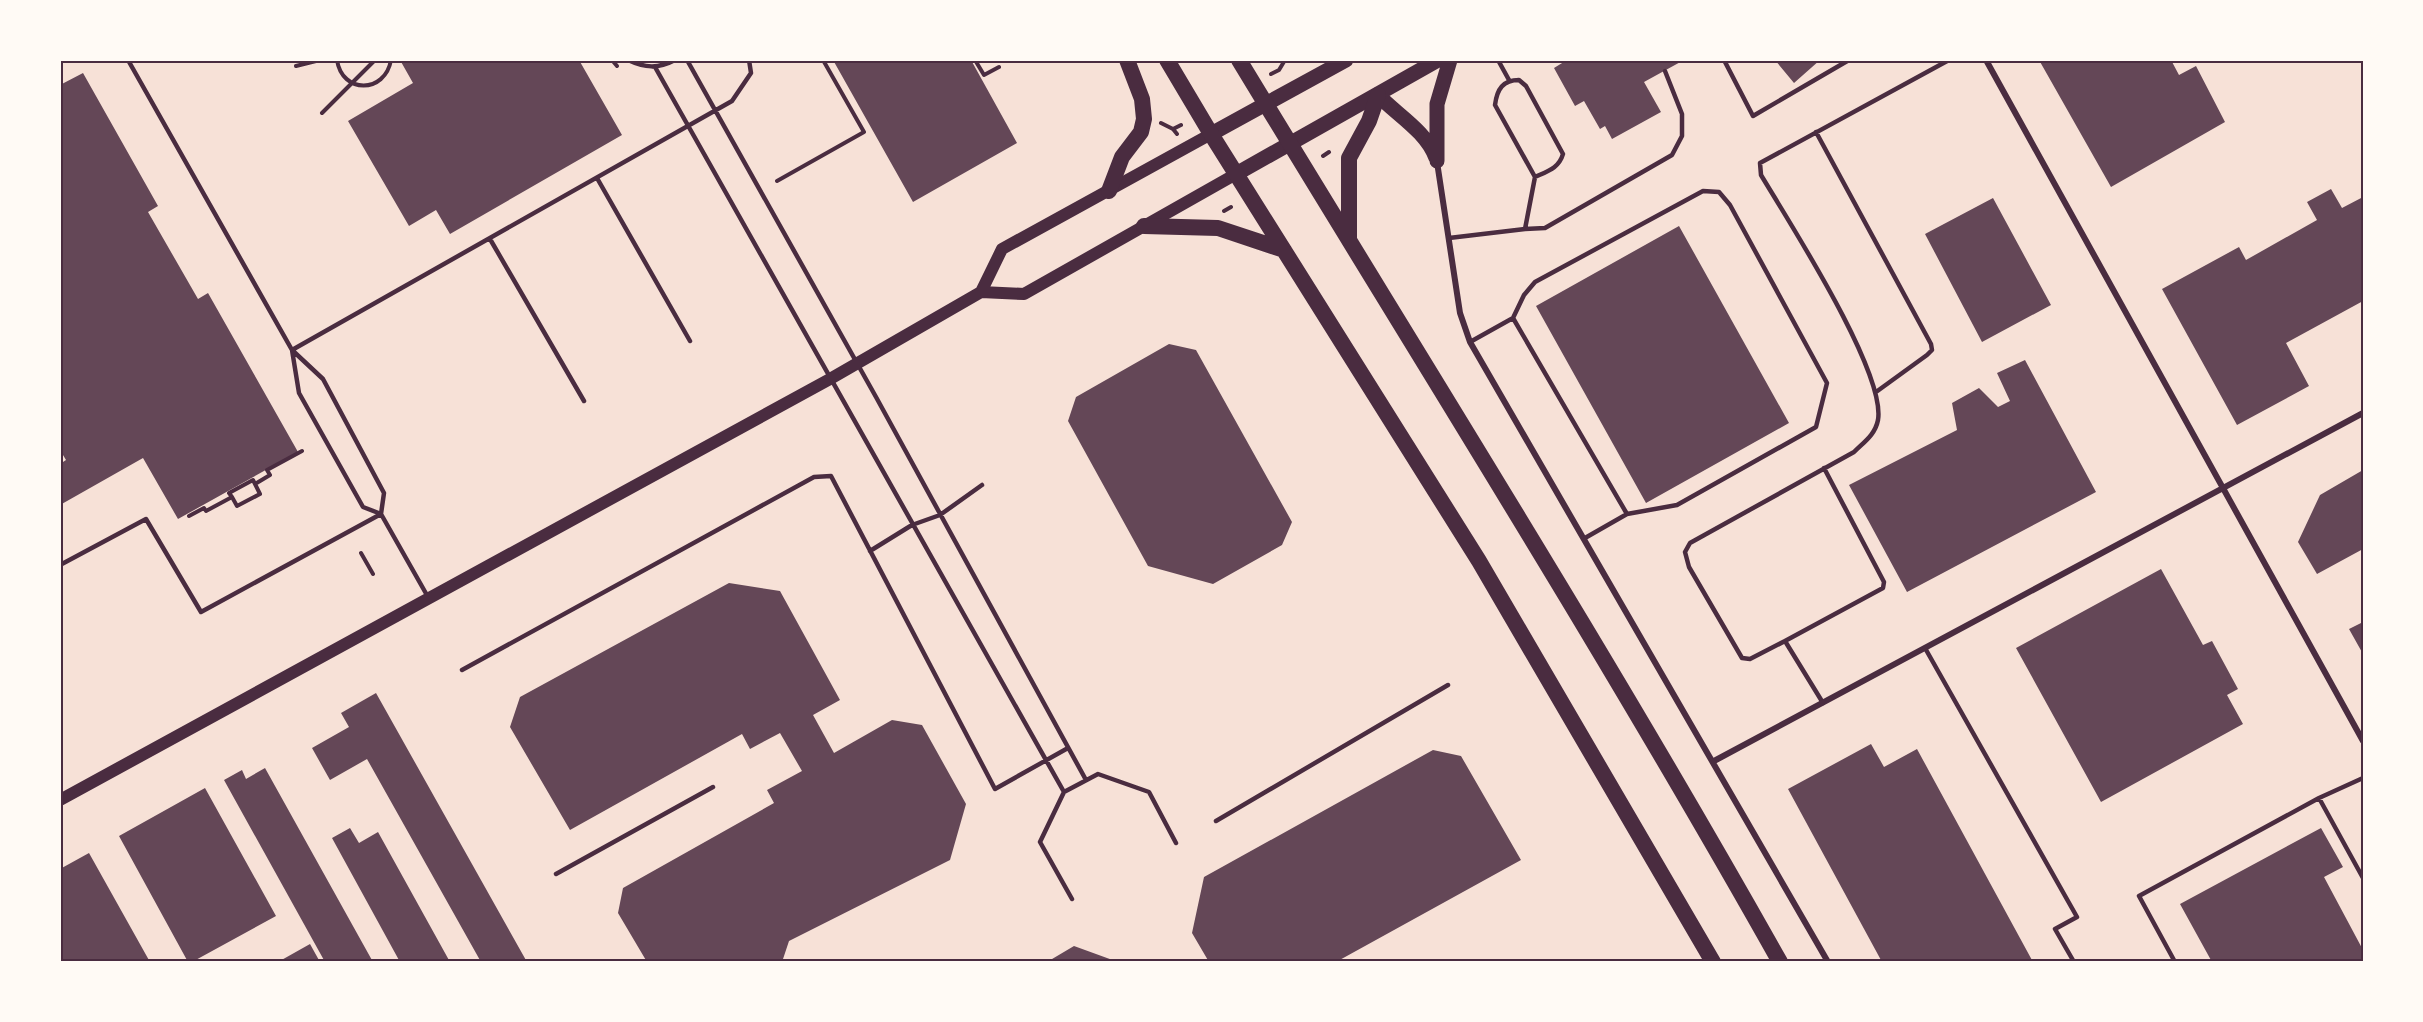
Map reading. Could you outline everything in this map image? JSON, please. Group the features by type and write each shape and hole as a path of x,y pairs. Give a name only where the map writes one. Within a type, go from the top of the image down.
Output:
{"highway":[{"path":"1109,191 1122,157 1141,132 1144,119 1142,99 1127,60"},
{"path":"1167,60 1479,561 1713,962"},
{"path":"1239,60 1562,587 1780,962"},
{"path":"1349,238 1349,158 1369,121 1378,94"},
{"path":"1144,226 1218,228 1284,250"}],"main road":[{"path":"981,292 1002,249 1346,60"},
{"path":"60,800 830,379 981,292 1024,294 1438,60"},
{"path":"1437,161 1437,104 1450,60"},
{"path":"1378,94 1394,111 1417,129 1432,148 1437,161"}],"street":[{"path":"1986,60 2363,741"},
{"path":"1437,161 1460,313 1470,342 1828,962"},
{"path":"1714,761 2363,413"}],"lane":[{"path":"128,60 292,350 323,379 384,493 381,514 429,598"},
{"path":"628,60 641,66 655,67 675,60"},
{"path":"687,60 857,363 1086,780"},
{"path":"292,350 732,101 751,73 748,60"},
{"path":"1498,60 1509,80"},
{"path":"1724,60 1753,116 1849,60"},
{"path":"1824,468 1884,582 1883,588 1750,659 1742,658 1689,567 1685,552 1690,543 1824,468 1854,452 1873,435 1878,421 1879,402 1873,379 1844,319 1761,175 1760,163 1949,60"},
{"path":"655,67 1064,792"},
{"path":"1449,238 1545,228 1672,155 1682,136 1682,114 1665,71"},
{"path":"1525,229 1535,177 1495,105 1496,96 1509,80 1519,80 1526,86 1563,154 1560,163 1554,169 1535,177"},
{"path":"1816,132 1931,344 1932,350 1927,355 1876,392"},
{"path":"597,178 690,341"},
{"path":"1470,342 1513,318 1524,295 1535,282 1703,191 1719,192 1730,205 1827,383 1816,427 1677,505 1627,514 1585,538"},
{"path":"490,238 584,401"},
{"path":"1513,318 1627,514"},
{"path":"292,350 299,393 363,507 381,514"},
{"path":"462,670 814,477 831,476 995,789 1068,748"},
{"path":"870,551 912,525 940,515 982,485"},
{"path":"60,565 146,519 201,612 381,514"},
{"path":"1785,641 1823,703"},
{"path":"1925,648 2077,917 2055,929 2074,962"},
{"path":"1216,821 1448,685"},
{"path":"1072,899 1040,842 1064,792 1086,780 1098,774 1149,792 1176,843"},
{"path":"2175,962 2139,896 2319,798 2363,778"},
{"path":"556,874 713,786"},
{"path":"2319,798 2363,878"}],"path":[{"path":"296,66 320,60"},
{"path":"337,60 342,75 352,83 366,86 375,84 388,71 391,60"},
{"path":"322,113 375,60"},
{"path":"777,181 864,132 823,60"},
{"path":"975,60 984,75 999,67"},
{"path":"1271,74 1279,70 1285,60"},
{"path":"1177,134 1173,129 1181,125"},
{"path":"1323,156 1329,153 1326,146"},
{"path":"1221,204 1225,210 1232,207"},
{"path":"255,484 270,475 267,470 302,451"},
{"path":"253,480 255,484 260,494 237,506 229,493 253,480"},
{"path":"189,516 204,508 206,511 232,497"},
{"path":"361,553 373,574"}],"building":[{"path":"400,60 579,60 622,135 450,234 436,210 409,226 348,121 413,83"},
{"path":"833,60 971,60 1017,143 913,202"},
{"path":"1567,60 1684,60 1644,82 1661,112 1612,139 1605,126 1600,129 1584,101 1575,106 1554,68"},
{"path":"1775,60 1820,60 1794,83"},
{"path":"2039,60 2171,60 2179,75 2196,66 2225,122 2111,187"},
{"path":"83,73 158,206 148,212 198,299 208,293 298,452 178,519 143,458 60,505 60,464 66,460 60,450 60,85"},
{"path":"2331,189 2342,208 2363,197 2363,301 2286,343 2309,386 2237,425 2162,289 2239,247 2246,260 2317,220 2307,202"},
{"path":"1993,198 2051,305 1982,342 1925,234"},
{"path":"1679,226 1789,423 1646,503 1536,306"},
{"path":"1169,344 1196,350 1292,522 1282,545 1213,584 1148,566 1068,421 1076,397"},
{"path":"2025,360 2096,492 1907,592 1849,485 1957,430 1952,403 1979,388 1998,407 2010,401 1997,373"},
{"path":"2363,470 2363,549 2317,574 2298,542 2320,495"},
{"path":"2161,569 2203,645 2212,641 2238,689 2227,695 2243,724 2101,802 2016,648"},
{"path":"729,583 780,591 840,700 813,715 834,753 892,720 922,725 966,804 950,860 789,941 782,962 647,962 618,913 623,888 774,803 767,790 802,771 780,733 750,749 742,734 570,830 510,727 520,697"},
{"path":"2363,622 2363,654 2349,629"},
{"path":"376,693 527,962 481,962 367,759 330,780 312,748 349,727 341,713"},
{"path":"1871,744 1884,767 1917,749 2033,962 1882,962 1788,789"},
{"path":"1433,750 1461,756 1521,860 1336,962 1209,962 1192,933 1204,877"},
{"path":"265,768 373,962 325,962 224,780 242,770 246,779"},
{"path":"205,788 276,916 192,962 188,962 119,836"},
{"path":"350,828 359,843 378,832 450,962 400,962 332,838"},
{"path":"2321,828 2343,867 2324,877 2363,950 2363,962 2212,962 2180,904"},
{"path":"89,853 150,962 60,962 60,869"},
{"path":"310,944 320,962 278,962"},
{"path":"1074,946 1118,962 1047,962"}]}
